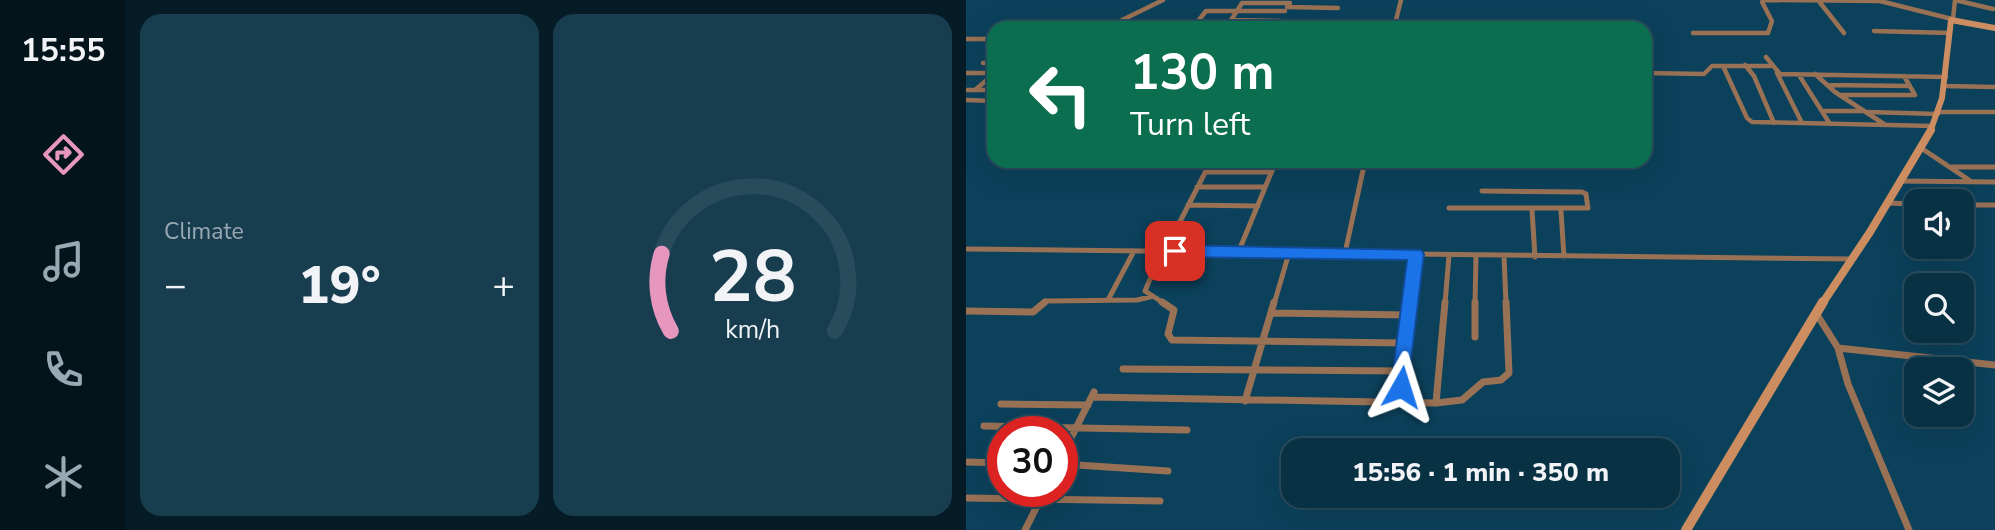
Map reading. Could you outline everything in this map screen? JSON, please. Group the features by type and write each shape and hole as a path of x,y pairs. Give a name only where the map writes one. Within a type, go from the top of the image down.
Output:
{"street":[{"path":"1120,21 1163,0"},
{"path":"1396,21 1401,0"},
{"path":"1693,33 1768,33 1772,21 1762,1 1818,0 1876,0 1995,28"},
{"path":"1818,0 1844,33"},
{"path":"1686,530 1816,313 1933,126 1945,81 1955,0 1993,9"},
{"path":"1288,5 1281,20 1231,20 1244,2 1338,8"},
{"path":"1198,21 1205,12 1288,5"},
{"path":"1874,31 1950,33"},
{"path":"966,39 987,40"},
{"path":"1766,57 1802,123"},
{"path":"1745,65 1754,76 1774,123"},
{"path":"1723,66 1749,121 1933,126"},
{"path":"1652,73 1704,74 1709,67 1771,66"},
{"path":"966,73 987,73"},
{"path":"1777,73 1904,76 1995,88"},
{"path":"1815,74 1825,85 1885,124"},
{"path":"1799,75 1830,124"},
{"path":"1840,95 1914,96 1904,76"},
{"path":"975,90 987,79"},
{"path":"1825,85 1910,86"},
{"path":"966,90 987,90"},
{"path":"966,100 987,101"},
{"path":"1822,111 1995,113"},
{"path":"1921,148 1971,181"},
{"path":"1950,167 1995,167"},
{"path":"1208,168 1145,288 1150,297 1174,310 1168,334 1172,340 1405,343"},
{"path":"1238,253 1273,168"},
{"path":"1345,253 1363,168"},
{"path":"1206,172 1271,172"},
{"path":"1899,181 1995,182"},
{"path":"1198,187 1265,187"},
{"path":"1449,208 1483,209 1532,209 1560,211 1587,210 1586,194 1483,191 1483,209"},
{"path":"1887,203 1904,204"},
{"path":"1188,205 1258,206"},
{"path":"1974,205 1995,205"},
{"path":"1532,209 1535,257"},
{"path":"1560,211 1564,257"},
{"path":"966,249 1852,259"},
{"path":"1108,300 1134,251"},
{"path":"1245,401 1289,253"},
{"path":"1399,402 1416,254"},
{"path":"1436,402 1449,255"},
{"path":"1475,337 1476,255"},
{"path":"1001,404 1091,398 1399,402 1462,400 1483,382 1501,380 1509,373 1504,255"},
{"path":"966,311 1031,313 1037,312 1047,301 1136,300 1150,297"},
{"path":"1272,313 1409,315"},
{"path":"1816,313 1838,348 1848,384 1909,530"},
{"path":"1838,348 1979,360 1995,365"},
{"path":"1123,369 1402,371"},
{"path":"1078,425 1091,398"},
{"path":"1078,429 1186,430"},
{"path":"966,462 987,463"},
{"path":"1078,465 1168,471"},
{"path":"966,498 987,497"},
{"path":"1078,497 1160,500"},
{"path":"1025,530 1036,507"}],"route":[{"path":"1175,251 1416,254 1401,387"}]}
